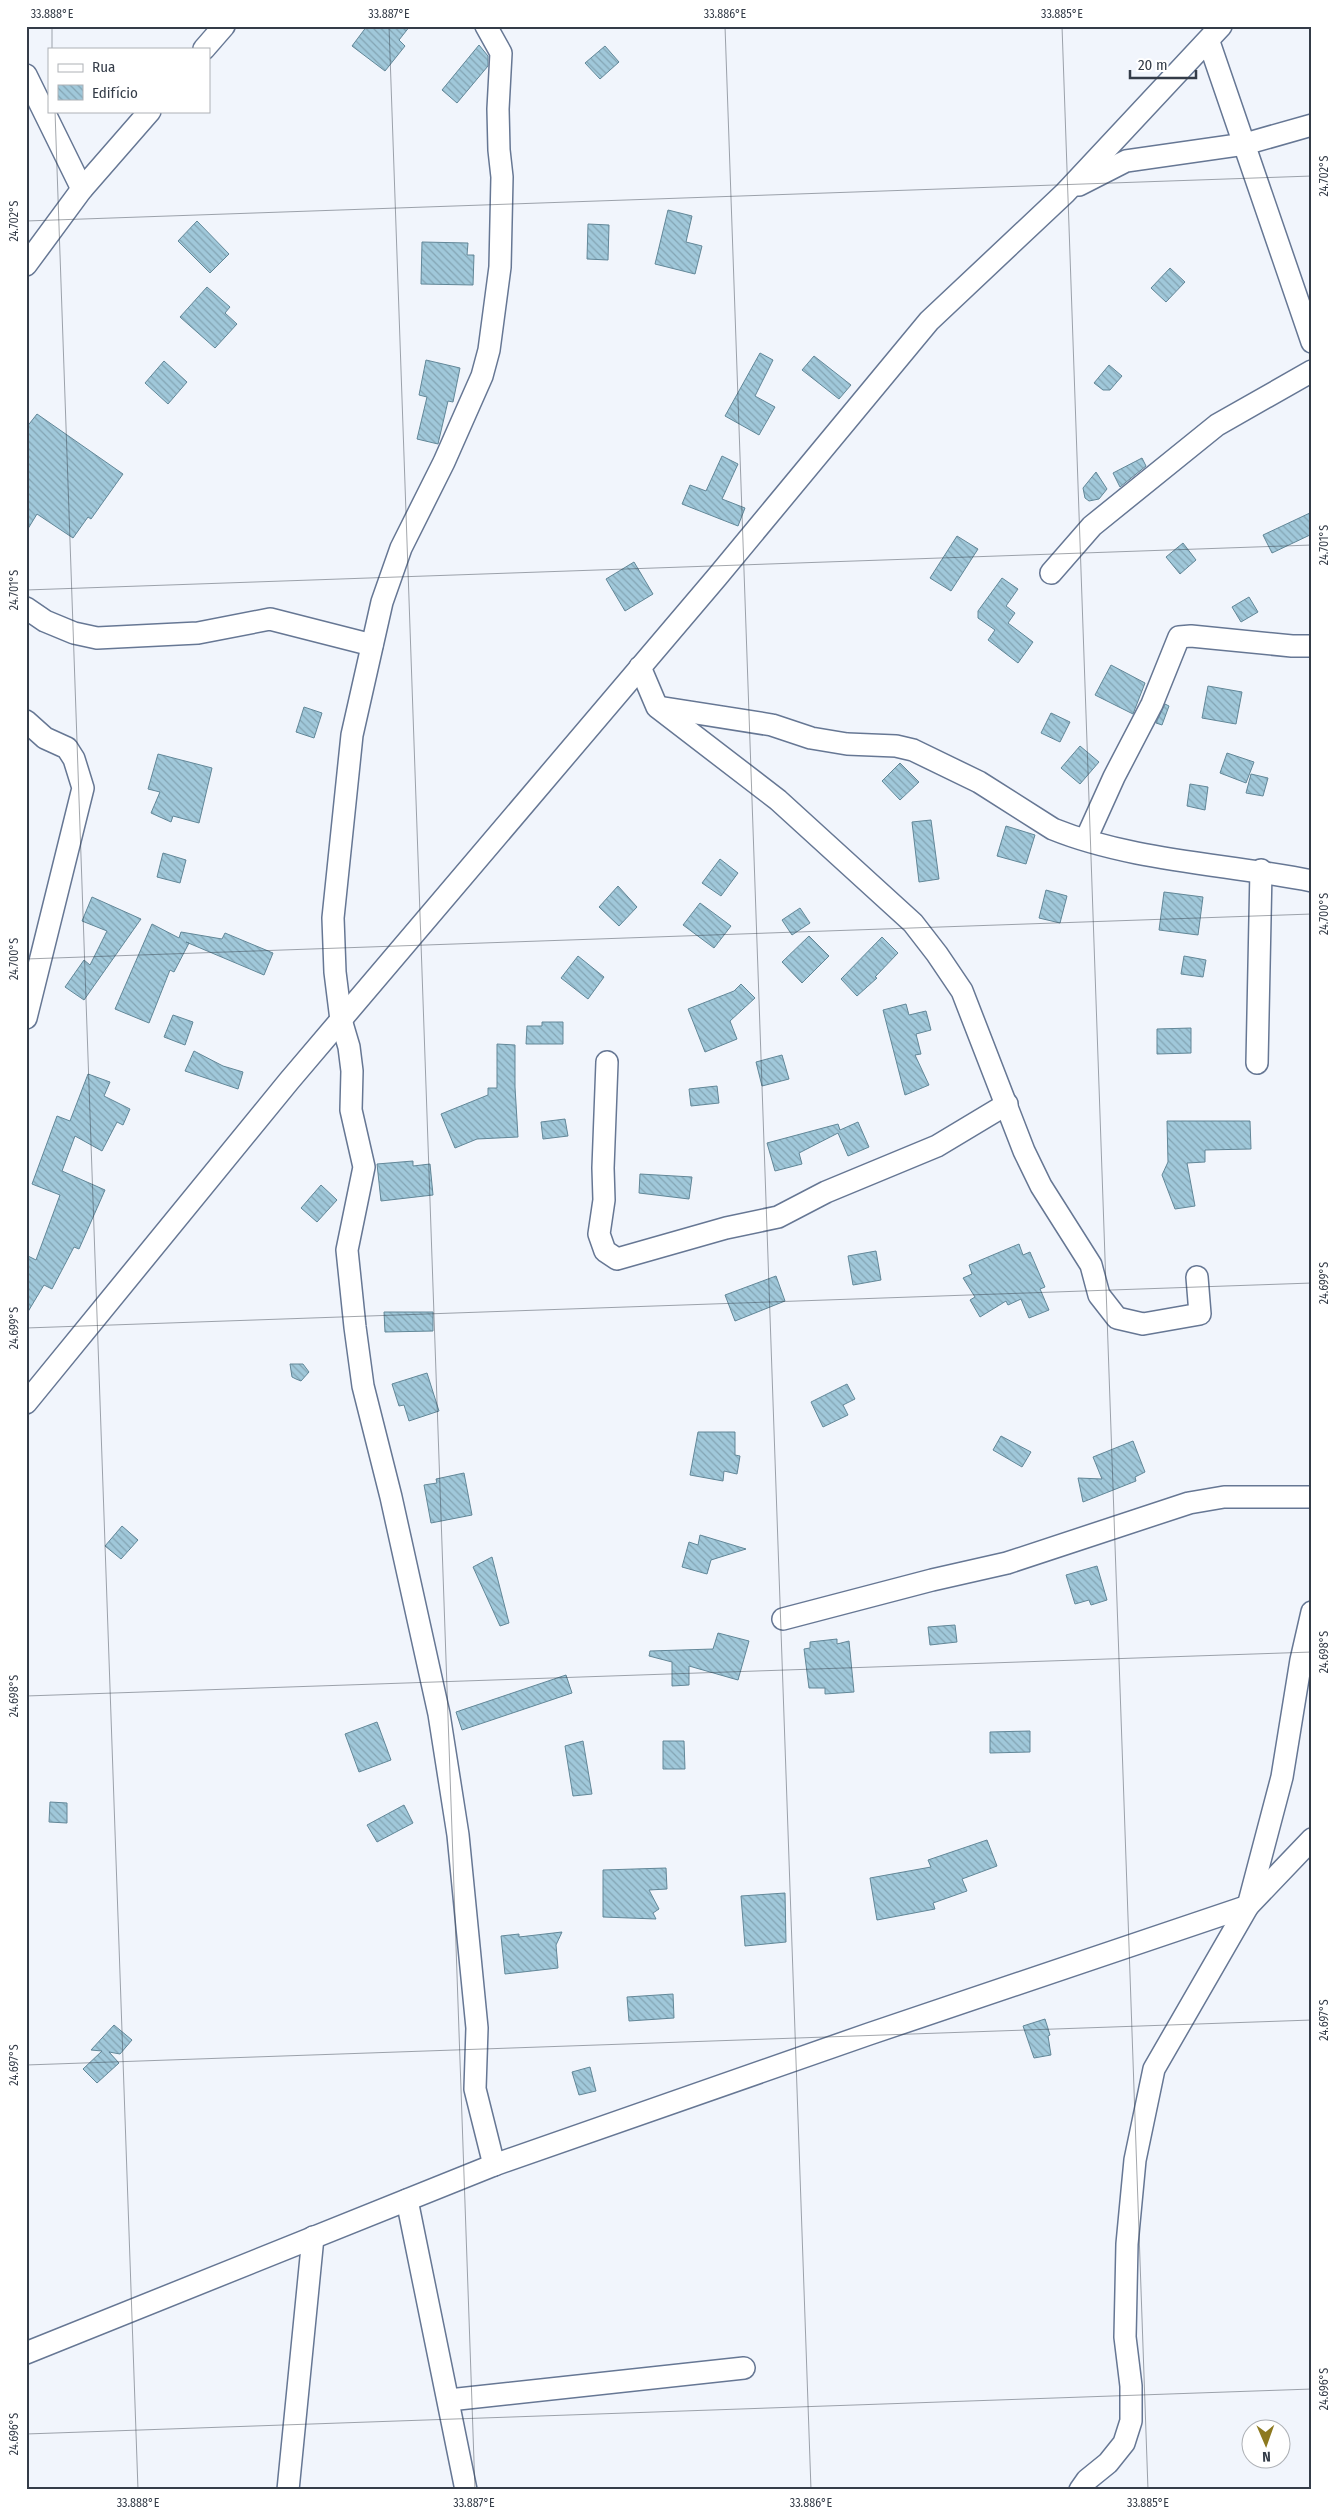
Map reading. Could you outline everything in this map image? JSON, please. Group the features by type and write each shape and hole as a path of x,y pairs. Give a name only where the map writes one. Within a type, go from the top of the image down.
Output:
{"street":[{"path":"205,48 224,26"},
{"path":"486,26 501,53 498,109 502,177 500,267 489,350 475,393 444,462 401,548 382,602 352,735 333,918 335,972 341,1020 349,1047 351,1110 364,1167 347,1250 362,1386 391,1497 439,1714 458,1835 477,2028 475,2089 494,2165"},
{"path":"1215,34 1245,144 1312,342"},
{"path":"26,1403 341,1020 930,321 1064,193 1215,34"},
{"path":"26,75 82,189"},
{"path":"26,265 82,189 149,112"},
{"path":"1064,193 1126,161 1245,144 1312,124"},
{"path":"1052,573 1092,526 1195,442 1217,425 1312,371"},
{"path":"26,608 45,621 74,633 97,638 198,633 270,620 372,645"},
{"path":"1086,839 1114,777 1152,704 1179,638 1191,636 1292,646 1312,646"},
{"path":"640,667 656,707 778,800 913,923 962,991 1024,1152 1041,1186 1091,1265 1099,1295 1117,1318 1143,1324 1200,1314 1197,1277"},
{"path":"656,707 772,725 811,738 847,744 896,746 914,750 979,782 1053,828 1086,839 1209,864 1261,870 1312,881"},
{"path":"26,721 45,738 67,748 74,759 83,788 26,1018"},
{"path":"1257,1063 1261,870"},
{"path":"607,1062 603,1168 604,1200 599,1234 605,1251 617,1259 726,1228 778,1217 826,1192 937,1146 1007,1104"},
{"path":"784,1620 932,1580 1007,1563 1189,1503 1224,1498 1312,1497"},
{"path":"1248,1906 1282,1777 1301,1660 1312,1612"},
{"path":"1080,2490 1087,2480 1108,2463 1124,2443 1130,2421 1131,2386 1125,2337 1127,2244 1135,2160 1154,2069 1248,1906 1312,1839"},
{"path":"26,2353 494,2165 879,2031 1248,1906"},
{"path":"407,2200 466,2490"},
{"path":"288,2490 313,2237"},
{"path":"448,2400 744,2368"}],"building":[{"path":"367,26 410,26 399,40 405,46 385,71 352,46"},
{"path":"479,45 488,56 488,66 457,103 442,90"},
{"path":"605,46 619,62 600,79 585,63"},
{"path":"668,210 692,216 686,242 702,246 695,274 655,264"},
{"path":"197,221 229,254 210,273 178,241"},
{"path":"588,224 609,225 608,260 587,259"},
{"path":"422,242 468,243 467,255 474,255 473,285 421,284"},
{"path":"1170,268 1185,282 1166,302 1151,288"},
{"path":"207,287 230,307 225,313 237,324 215,348 180,317"},
{"path":"760,353 773,360 755,396 775,407 759,435 725,416"},
{"path":"814,356 851,385 839,399 802,370"},
{"path":"426,360 460,368 453,402 448,401 438,444 417,439 427,397 419,395"},
{"path":"164,361 187,382 168,404 145,383"},
{"path":"1109,365 1122,376 1110,390 1103,390 1094,383"},
{"path":"37,414 123,474 91,519 88,517 73,538 37,514 26,532 26,428"},
{"path":"722,456 738,464 722,499 745,508 738,526 682,504 690,485 706,491"},
{"path":"1142,458 1146,466 1120,487 1113,473"},
{"path":"1096,472 1107,489 1099,499 1089,501 1085,498 1083,488"},
{"path":"1312,512 1312,534 1272,553 1263,535"},
{"path":"957,536 978,549 951,591 930,578"},
{"path":"1183,543 1196,560 1180,574 1166,557"},
{"path":"634,562 653,594 625,611 606,579"},
{"path":"1002,578 1018,589 1006,606 1015,613 1008,623 1033,642 1018,663 988,640 995,630 978,618 978,611"},
{"path":"1249,597 1258,612 1241,622 1232,607"},
{"path":"1111,665 1145,683 1133,714 1095,695"},
{"path":"1208,686 1242,692 1236,724 1202,718"},
{"path":"1165,704 1169,706 1162,725 1156,723"},
{"path":"304,707 322,713 314,738 296,732"},
{"path":"1051,713 1070,722 1060,742 1041,733"},
{"path":"1080,746 1099,762 1080,784 1061,768"},
{"path":"1227,753 1254,762 1246,783 1220,773"},
{"path":"158,754 212,768 199,823 173,816 171,822 151,813 160,792 148,789"},
{"path":"900,763 919,782 900,800 882,781"},
{"path":"1251,774 1268,778 1263,796 1246,793"},
{"path":"1190,784 1208,787 1205,810 1187,806"},
{"path":"931,820 939,879 919,882 912,822"},
{"path":"1006,826 1035,835 1026,864 997,856"},
{"path":"163,853 186,860 180,883 157,877"},
{"path":"720,859 738,873 721,896 702,883"},
{"path":"618,886 637,907 619,926 599,907"},
{"path":"1046,890 1067,896 1060,923 1039,918"},
{"path":"1164,892 1203,897 1198,935 1159,930"},
{"path":"92,897 141,919 84,1000 65,987 84,960 90,965 107,931 82,921"},
{"path":"700,903 731,926 714,948 683,925"},
{"path":"800,908 810,923 792,935 782,920"},
{"path":"152,924 179,938 181,932 222,939 225,933 273,953 264,975 189,943 174,972 170,970 149,1023 115,1009"},
{"path":"809,936 829,956 802,983 782,962"},
{"path":"882,937 898,953 875,977 877,978 857,996 841,979"},
{"path":"578,956 604,977 588,999 561,978"},
{"path":"1184,956 1206,960 1203,977 1181,974"},
{"path":"741,984 755,998 730,1021 737,1039 705,1052 688,1009 734,991"},
{"path":"906,1004 909,1015 926,1011 931,1030 916,1034 921,1054 915,1055 929,1085 905,1095 883,1010"},
{"path":"173,1015 193,1022 185,1045 164,1037"},
{"path":"542,1022 563,1022 563,1044 526,1044 527,1026 542,1026"},
{"path":"1191,1028 1191,1053 1157,1054 1157,1029"},
{"path":"497,1044 515,1045 518,1137 477,1139 455,1148 441,1114 488,1095 488,1088 497,1088"},
{"path":"194,1051 223,1066 243,1072 238,1089 185,1071"},
{"path":"782,1055 789,1079 762,1086 756,1062"},
{"path":"88,1074 110,1082 104,1096 130,1109 123,1125 117,1122 102,1151 75,1136 62,1171 105,1190 79,1249 74,1247 52,1289 44,1285 26,1315 26,1255 36,1260 60,1195 32,1184 57,1116 70,1121"},
{"path":"717,1086 719,1103 691,1106 689,1089"},
{"path":"565,1119 568,1136 543,1139 541,1122"},
{"path":"1167,1121 1250,1121 1251,1149 1205,1150 1205,1162 1187,1163 1195,1206 1175,1209 1162,1175 1168,1162"},
{"path":"858,1122 869,1147 848,1156 838,1133 799,1153 802,1164 775,1171 767,1143 838,1124 840,1130"},
{"path":"413,1161 413,1166 430,1164 433,1195 381,1201 377,1164"},
{"path":"640,1174 692,1177 689,1199 639,1193"},
{"path":"321,1185 337,1200 317,1222 301,1208"},
{"path":"1019,1244 1023,1255 1030,1252 1045,1287 1040,1289 1049,1310 1029,1318 1021,1299 1008,1305 1006,1301 980,1317 970,1300 975,1297 963,1278 972,1274 969,1265"},
{"path":"876,1251 881,1280 853,1285 848,1256"},
{"path":"776,1276 785,1301 735,1321 725,1295"},
{"path":"384,1312 433,1312 433,1331 385,1332"},
{"path":"290,1364 303,1364 309,1372 301,1381 296,1379 292,1377"},
{"path":"427,1373 439,1411 409,1421 404,1405 399,1406 392,1384"},
{"path":"847,1384 855,1399 843,1405 848,1415 823,1427 811,1402"},
{"path":"698,1432 735,1432 735,1455 740,1456 737,1474 724,1471 723,1481 690,1475"},
{"path":"1001,1436 1031,1452 1022,1467 993,1450"},
{"path":"1133,1441 1145,1472 1135,1477 1136,1481 1083,1502 1078,1478 1102,1479 1093,1457"},
{"path":"464,1473 472,1515 431,1523 424,1485 437,1483 436,1479"},
{"path":"122,1526 138,1540 121,1559 105,1546"},
{"path":"700,1535 746,1549 711,1560 707,1574 682,1567 689,1542 698,1545"},
{"path":"492,1557 509,1623 500,1626 473,1567"},
{"path":"1097,1566 1107,1600 1091,1605 1089,1600 1075,1604 1066,1575"},
{"path":"955,1625 957,1642 930,1645 928,1627"},
{"path":"718,1633 749,1641 738,1680 689,1666 689,1685 672,1686 672,1662 649,1656 650,1651 713,1649"},
{"path":"837,1639 837,1644 849,1641 854,1692 825,1694 825,1688 809,1688 804,1649 810,1648 810,1642"},
{"path":"566,1675 572,1693 462,1730 456,1712"},
{"path":"377,1722 391,1760 359,1772 345,1734"},
{"path":"1030,1731 1030,1752 990,1753 990,1732"},
{"path":"583,1741 592,1794 573,1796 565,1746"},
{"path":"663,1741 684,1741 685,1769 663,1769"},
{"path":"50,1802 67,1803 67,1823 49,1822"},
{"path":"404,1805 413,1823 377,1842 367,1825"},
{"path":"987,1840 997,1866 962,1879 967,1891 933,1903 935,1909 877,1920 870,1878 931,1867 928,1860"},
{"path":"666,1868 667,1889 649,1890 659,1909 653,1913 656,1919 603,1917 603,1870"},
{"path":"785,1893 786,1942 745,1946 741,1896"},
{"path":"562,1932 556,1945 558,1968 505,1974 501,1936 519,1934 519,1937"},
{"path":"673,1994 674,2018 629,2021 627,1997"},
{"path":"1045,2019 1050,2035 1048,2036 1051,2055 1034,2058 1023,2026"},
{"path":"114,2025 132,2040 120,2054 109,2052 119,2063 97,2083 83,2069 102,2051 91,2050"},
{"path":"590,2067 596,2091 579,2095 572,2072"}]}
